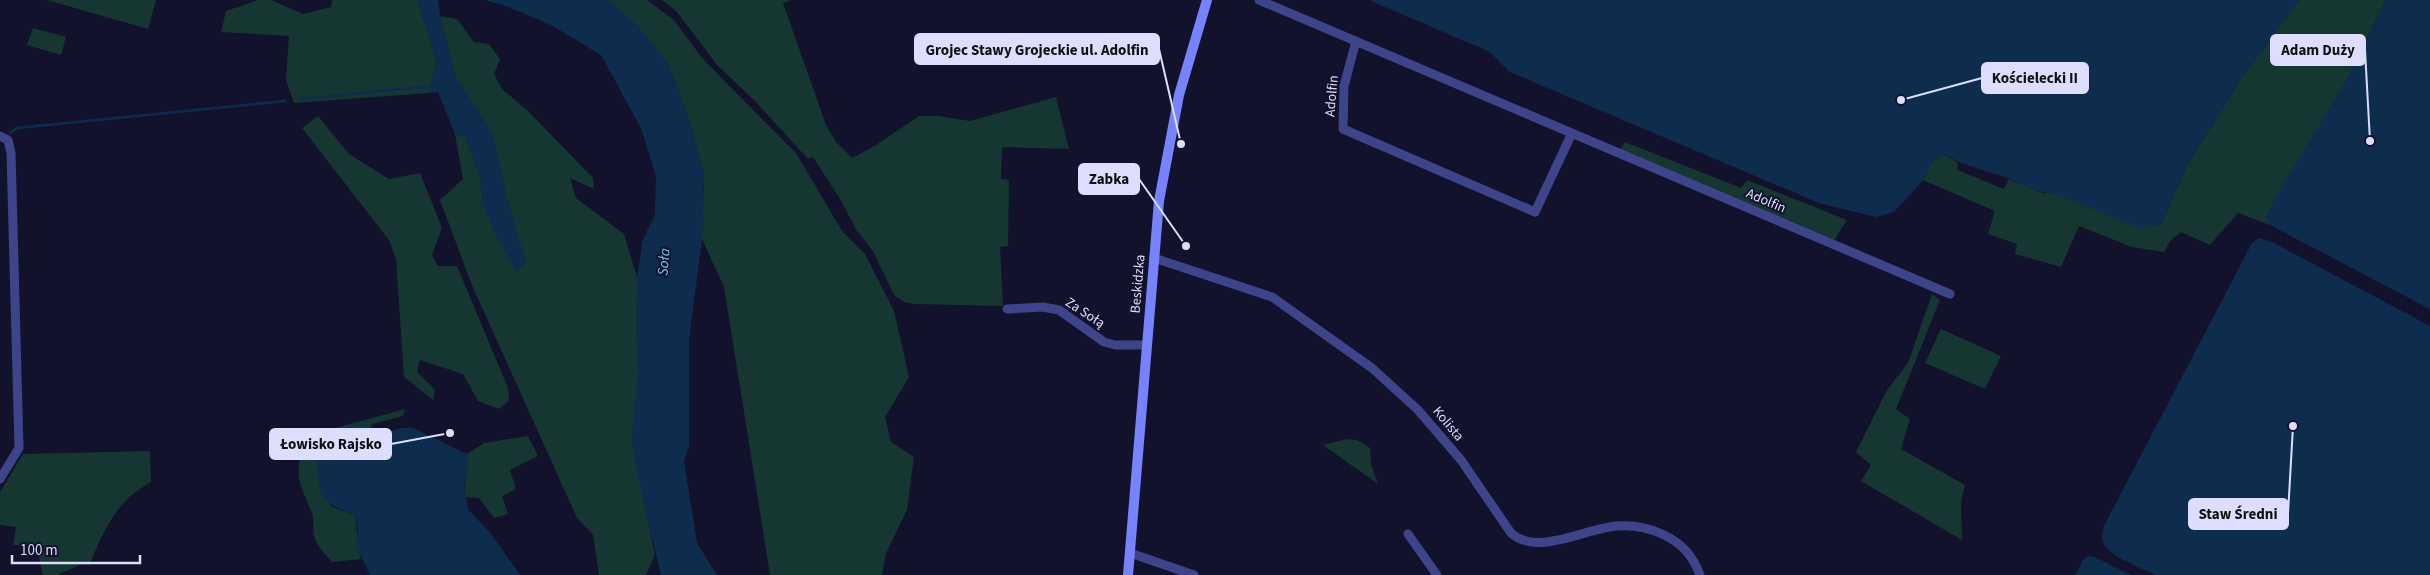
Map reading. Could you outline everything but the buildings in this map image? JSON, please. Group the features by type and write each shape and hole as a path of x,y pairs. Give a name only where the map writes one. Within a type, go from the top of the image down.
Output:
{"main road":[{"name":"Beskidzka","path":"1128,575 1159,201 1168,144 1189,55 1206,0"}],"street":[{"name":"Adolfin","path":"1259,0 1950,294"},
{"name":"Adolfin","path":"1356,41 1344,86 1343,129 1535,212 1572,134"},
{"path":"0,479 19,448 11,153 8,140 2,137"},
{"name":"Kolista","path":"1154,258 1272,297 1372,368 1418,410 1461,460 1511,533 1520,541 1544,542 1617,526 1640,528 1659,533 1677,542 1689,553 1700,575"},
{"name":"Za Sołą","path":"1006,309 1043,306 1059,310 1104,342 1115,346 1147,345"},
{"path":"1408,534 1437,575"},
{"path":"1130,553 1194,575"}],"green space":[{"path":"47,0 156,0 148,29"},
{"path":"258,0 271,0 303,14 331,7 332,0 417,0 437,62 429,93 294,103 286,80 289,36 221,32 226,11"},
{"path":"605,0 647,0 674,20 702,58 796,153 842,231 865,254 894,311 909,377 885,417 891,442 914,457 907,510 886,553 882,575 770,575 724,287 702,239 704,175 689,120 668,63 616,6"},
{"path":"662,0 791,0 783,3 826,125 836,142 852,158 876,145 919,116 938,116 970,121 1056,97 1069,149 1002,147 1001,179 1009,180 1008,246 1000,247 1003,306 914,304 904,302 894,295 873,251 857,231 840,199 813,157 808,159 754,100 717,65 677,12"},
{"path":"2299,0 2386,0 2346,81 2267,215 2270,225 2238,213 2210,245 2181,232 2170,241 2164,252 2132,247 2079,226 2061,267 2015,254 2017,244 1988,234 1995,211 1923,180 1933,161 1945,155 1957,162 1958,170 2004,189 2009,179 2043,193 2053,193 2161,225 2186,167 2240,80"},
{"path":"440,16 457,19 474,42 489,44 500,59 494,74 502,89 529,112 593,178 594,189 570,178 576,198 624,234 637,277 638,376 632,441 655,555 646,575 599,575 593,535 577,518 471,283 440,200 463,179 455,134 465,136 480,175 483,203 505,191 493,134 456,78"},
{"path":"33,28 66,37 61,55 27,45"},
{"path":"318,116 349,154 389,179 420,173 442,228 432,255 438,266 457,266 508,388 509,401 499,409 478,401 463,374 420,360 417,372 435,390 433,400 404,377 396,259 389,240 302,128"},
{"path":"1625,142 1741,188 1747,180 1847,220 1833,242 1620,150"},
{"path":"1932,294 1940,300 1896,409 1910,419 1901,449 1965,485 1961,502 1962,540 1861,481 1871,465 1856,452 1887,390 1908,363"},
{"path":"1941,329 2001,356 1985,389 1925,363"},
{"path":"405,409 403,416 372,424 368,436 357,433 347,438 331,462 326,462 331,506 355,516 361,559 332,562 315,539 313,516 300,482 299,466 304,447 310,435"},
{"path":"528,436 538,456 510,470 516,489 502,496 508,514 494,518 479,498 465,497 467,454 484,443"},
{"path":"1347,439 1357,440 1370,448 1371,464 1378,484 1323,445"},
{"path":"150,451 151,482 128,498 112,518 89,565 82,564 57,575 43,575 36,546 13,545 16,527 0,525 0,492 23,454"}],"water":[{"path":"417,0 438,0 440,16 456,78 493,133 505,191 526,262 517,272 494,232 483,203 480,175 465,136 455,134 438,92 429,93 437,62"},
{"name":"Soła","path":"485,0 605,0 616,6 639,27 668,63 689,120 704,175 702,239 689,340 689,447 684,461 697,543 717,575 661,575 640,486 632,441 638,376 637,277 643,239 655,215 656,176 641,128 601,55 553,26 509,7"},
{"path":"1369,0 2299,0 2240,80 2186,167 2161,225 2140,228 2053,193 2036,190 1945,155 1933,161 1923,180 1894,212 1876,217 1819,203 1510,72 1490,52"},
{"path":"2386,0 2430,0 2430,309 2270,225 2267,215 2273,201 2346,81"},
{"path":"2259,238 2274,243 2430,326 2430,575 2156,575 2116,556 2104,544 2102,538 2104,526 2252,243"},
{"path":"401,428 413,428 467,454 468,467 464,486 468,509 491,534 520,575 370,575 356,546 358,529 355,516 334,506 324,497 319,484 316,461 321,455 326,462 331,462 347,438 357,433 375,436"},
{"path":"2089,556 2095,557 2131,575 2075,575 2083,560"}],"waterway":[{"path":"300,99 432,86"},
{"path":"10,133 17,128 285,101"}],"place":[{"name":"Kościelecki II","path":"1901,100"},
{"name":"Adam Duży","path":"2370,141"},
{"name":"Grojec Stawy Grojeckie ul. Adolfin","path":"1181,144"},
{"name":"Zabka","path":"1186,246"},
{"name":"Staw Średni","path":"2293,426"},
{"name":"Łowisko Rajsko","path":"450,433"}]}
